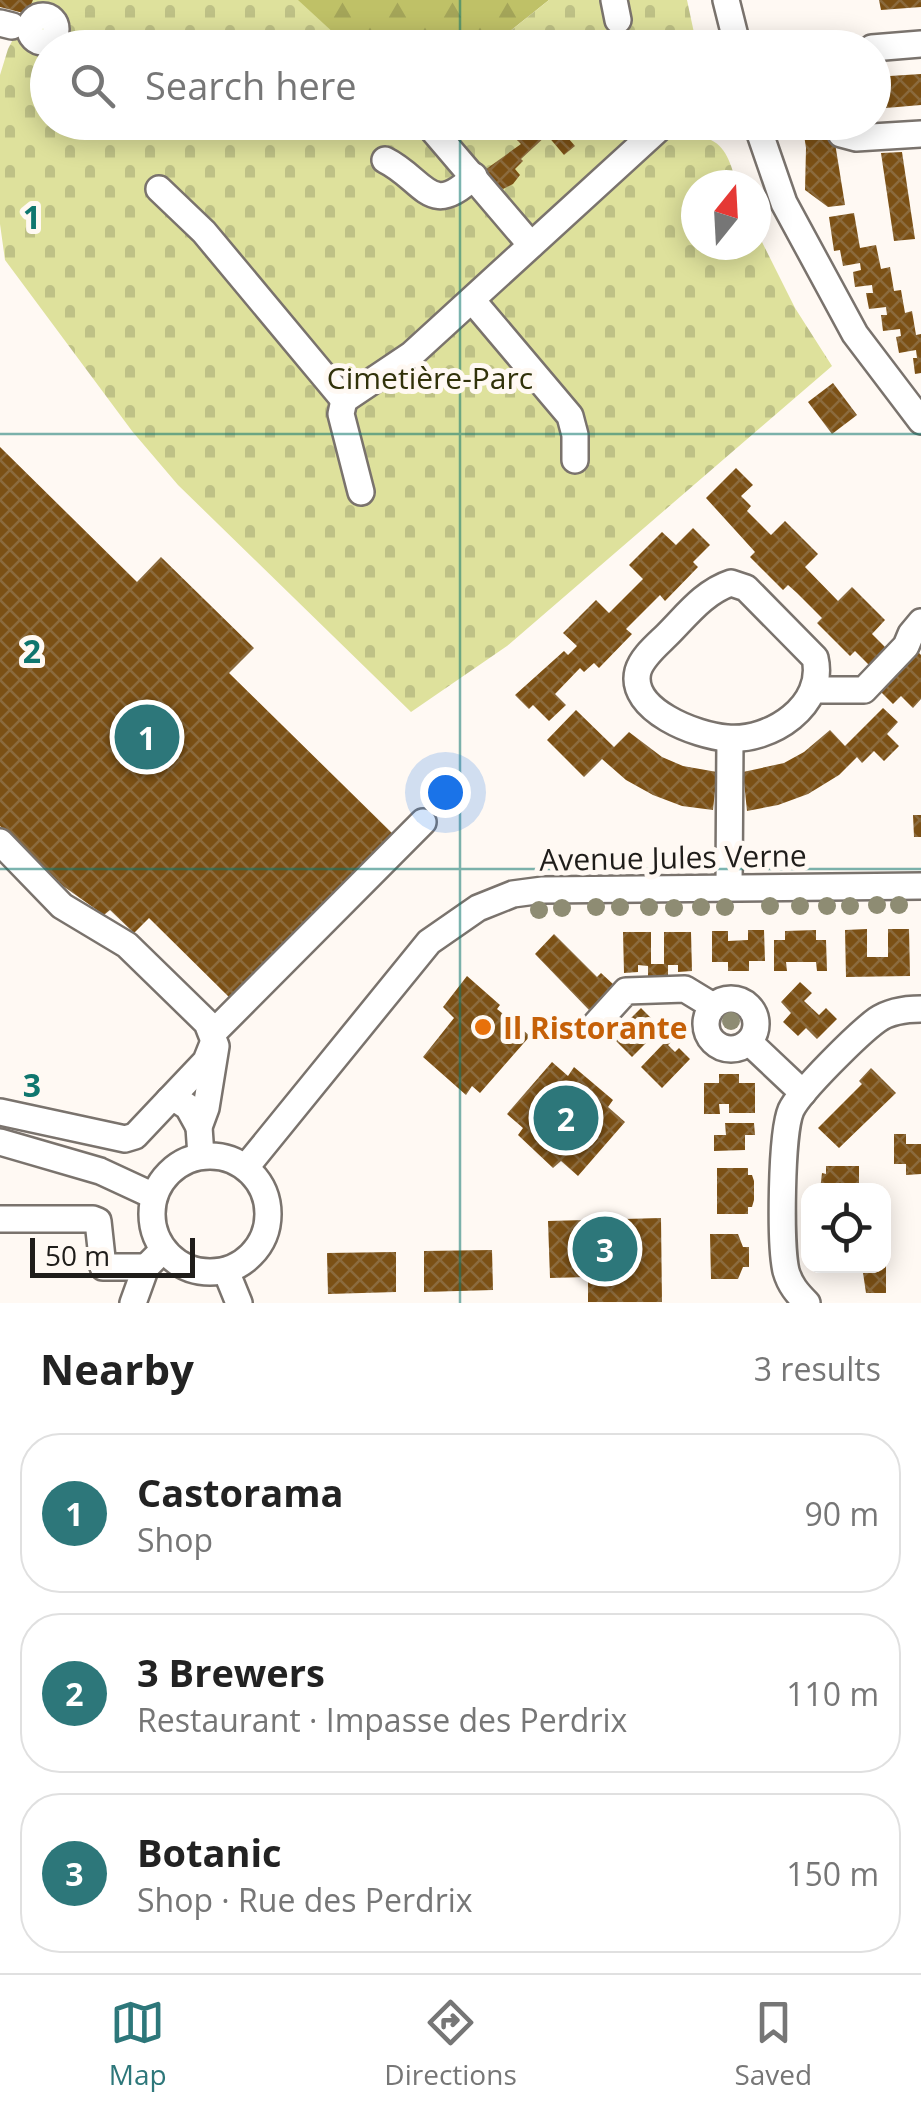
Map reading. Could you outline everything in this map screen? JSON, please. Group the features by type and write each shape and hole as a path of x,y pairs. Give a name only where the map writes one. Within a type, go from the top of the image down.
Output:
{"street":[{"path":"726,0 734,30"},
{"path":"891,46 921,44"},
{"path":"891,136 921,134"},
{"path":"442,140 532,245"},
{"path":"361,492 341,414 344,400 412,354 532,245 627,140"},
{"path":"762,140 784,203 855,334 921,421"},
{"path":"385,160 432,195 452,195 474,176"},
{"path":"159,189 204,232 344,400"},
{"path":"472,300 570,416 575,460"},
{"path":"731,583 746,588 815,658 819,674 815,690 802,708 782,723 758,734 730,739 694,732 659,714 639,691 638,672 647,655 712,589 731,583"},
{"path":"815,690 864,690 906,646 921,622"},
{"path":"729,887 730,739"},
{"path":"0,1112 124,1139 135,1136 206,1061 214,1036 423,822"},
{"path":"0,842 74,916 126,945 214,1036 215,1062 199,1127 201,1156"},
{"name":"Avenue Jules Verne","path":"246,1167 429,942 466,914 513,894 542,890 921,886"},
{"path":"596,1024 626,991 685,989 713,1006"},
{"path":"728,998 745,1003 752,1010 756,1026 749,1042 727,1049 713,1042 706,1020 713,1006 728,998"},
{"path":"807,1303 790,1285 784,1258 785,1131 792,1109 876,1020 892,1012 921,1009"},
{"path":"749,1042 803,1093"},
{"path":"169,1100 183,1102 199,1127"},
{"path":"0,1142 100,1171 154,1196"},
{"path":"0,1219 89,1218 98,1222 103,1267 155,1259 200,1272 226,1270 249,1257 266,1229 268,1211 264,1194 246,1167 227,1159 201,1156 172,1170 154,1196 151,1213 155,1259 133,1303"},
{"path":"226,1270 239,1303"}],"green space":[{"name":"Cimetière-Parc","path":"33,0 298,0 331,30 30,30 30,140 711,140 725,154 732,170 681,170 681,260 771,260 795,308 832,366 507,646 411,712 178,485 132,431 5,260 0,224 0,75 8,49"},
{"path":"249,0 549,0 512,30 285,30"},
{"path":"549,0 687,0 693,30 512,30"}],"building":[{"path":"0,0 33,0 27,14 0,7"},
{"path":"879,0 921,0 921,7 881,10"},
{"path":"921,74 921,105 891,108 891,76"},
{"path":"517,140 542,140 521,159 515,169 520,175 513,184 503,189 482,172 521,144"},
{"path":"551,140 570,140 575,146 564,155"},
{"path":"805,140 835,143 845,205 828,207 805,190"},
{"path":"902,152 915,239 894,241 881,153"},
{"path":"854,213 860,248 876,245 881,269 890,267 894,291 901,290 905,313 912,311 916,335 921,334 921,373 915,374 916,350 899,353 896,337 901,336 900,329 883,331 881,315 887,315 886,307 869,309 866,293 873,293 872,285 855,287 853,272 861,270 860,263 843,266 840,250 834,251 829,217"},
{"path":"833,383 857,415 832,434 808,402"},
{"path":"0,447 137,582 161,557 254,648 229,673 393,834 231,999 149,918 134,933 110,910 104,915 63,886 0,826"},
{"path":"736,468 753,485 741,496 751,506 747,511 771,535 785,521 818,554 805,567 838,601 852,587 885,620 872,634 889,651 872,668 855,651 850,656 817,623 822,618 797,593 788,585 783,590 750,557 755,552 706,498"},
{"path":"693,528 710,545 693,562 698,567 665,601 660,595 626,629 632,634 599,668 594,663 584,672 580,668 555,694 566,705 549,721 533,705 529,709 515,695 564,651 568,655 577,646 563,633 596,600 609,613 643,579 629,565 662,532 676,545"},
{"path":"917,651 921,655 921,699 913,708 901,696 893,704 878,689"},
{"path":"883,708 898,722 887,734 899,746 884,761 874,751 862,763 857,757 839,775 808,794 747,811 743,772 784,763 830,730 845,746"},
{"path":"576,710 614,747 629,732 662,757 683,766 717,772 713,810 682,806 653,795 626,780 602,759 584,777 547,740"},
{"path":"913,815 921,815 921,837 914,837"},
{"path":"867,929 867,957 888,957 888,929 909,929 910,976 846,977 845,930"},
{"path":"748,930 764,930 765,961 749,961 749,971 728,971 728,962 712,962 712,931 728,931 728,941 748,940"},
{"path":"816,930 816,940 826,940 827,971 817,971 816,962 786,962 787,971 774,971 774,940 785,940 785,931"},
{"path":"623,932 651,932 651,964 664,964 664,932 691,932 692,971 678,972 678,965 668,965 668,982 648,982 648,966 638,965 638,972 624,973"},
{"path":"554,934 597,977 601,973 614,985 589,1010 535,954"},
{"name":"Il Ristorante","path":"467,976 500,1005 497,1009 530,1036 480,1093 472,1086 466,1095 423,1057 454,1018 443,1007"},
{"path":"800,982 812,993 804,1001 819,1015 826,1008 837,1019 817,1039 806,1028 798,1036 783,1022 791,1013 781,1002"},
{"path":"641,1008 652,1019 647,1024 654,1031 666,1019 680,1033 668,1045 675,1052 679,1048 690,1059 662,1088 641,1067 665,1042 656,1033 632,1057 612,1037"},
{"path":"552,1062 568,1076 574,1067 613,1100 608,1107 625,1122 578,1176 561,1161 553,1168 518,1135 523,1128 507,1114"},
{"path":"871,1068 896,1093 839,1148 818,1128 862,1084 859,1081"},
{"path":"719,1074 739,1074 739,1083 755,1083 755,1113 729,1113 729,1104 719,1104 720,1114 704,1114 704,1083 719,1083"},
{"path":"725,1123 754,1123 755,1135 745,1135 745,1150 714,1151 714,1135 726,1135"},
{"path":"894,1134 906,1134 906,1144 921,1144 921,1174 906,1175 906,1164 894,1164"},
{"path":"826,1166 859,1166 859,1183 821,1183 822,1173 826,1174"},
{"path":"717,1168 748,1168 754,1181 754,1200 748,1214 717,1214"},
{"path":"661,1218 662,1302 588,1302 588,1277 550,1278 548,1221"},
{"path":"710,1234 738,1234 743,1247 749,1247 749,1267 743,1267 738,1279 711,1279"},
{"path":"492,1250 493,1290 424,1292 424,1251"},
{"path":"396,1252 396,1292 328,1294 327,1253"},
{"path":"863,1273 886,1273 886,1293 866,1293"}],"place":[{"name":"Castorama","path":"147,737"},
{"name":"Il Ristorante","path":"483,1027"},
{"name":"3 Brewers","path":"566,1118"},
{"name":"Botanic","path":"605,1249"}]}
